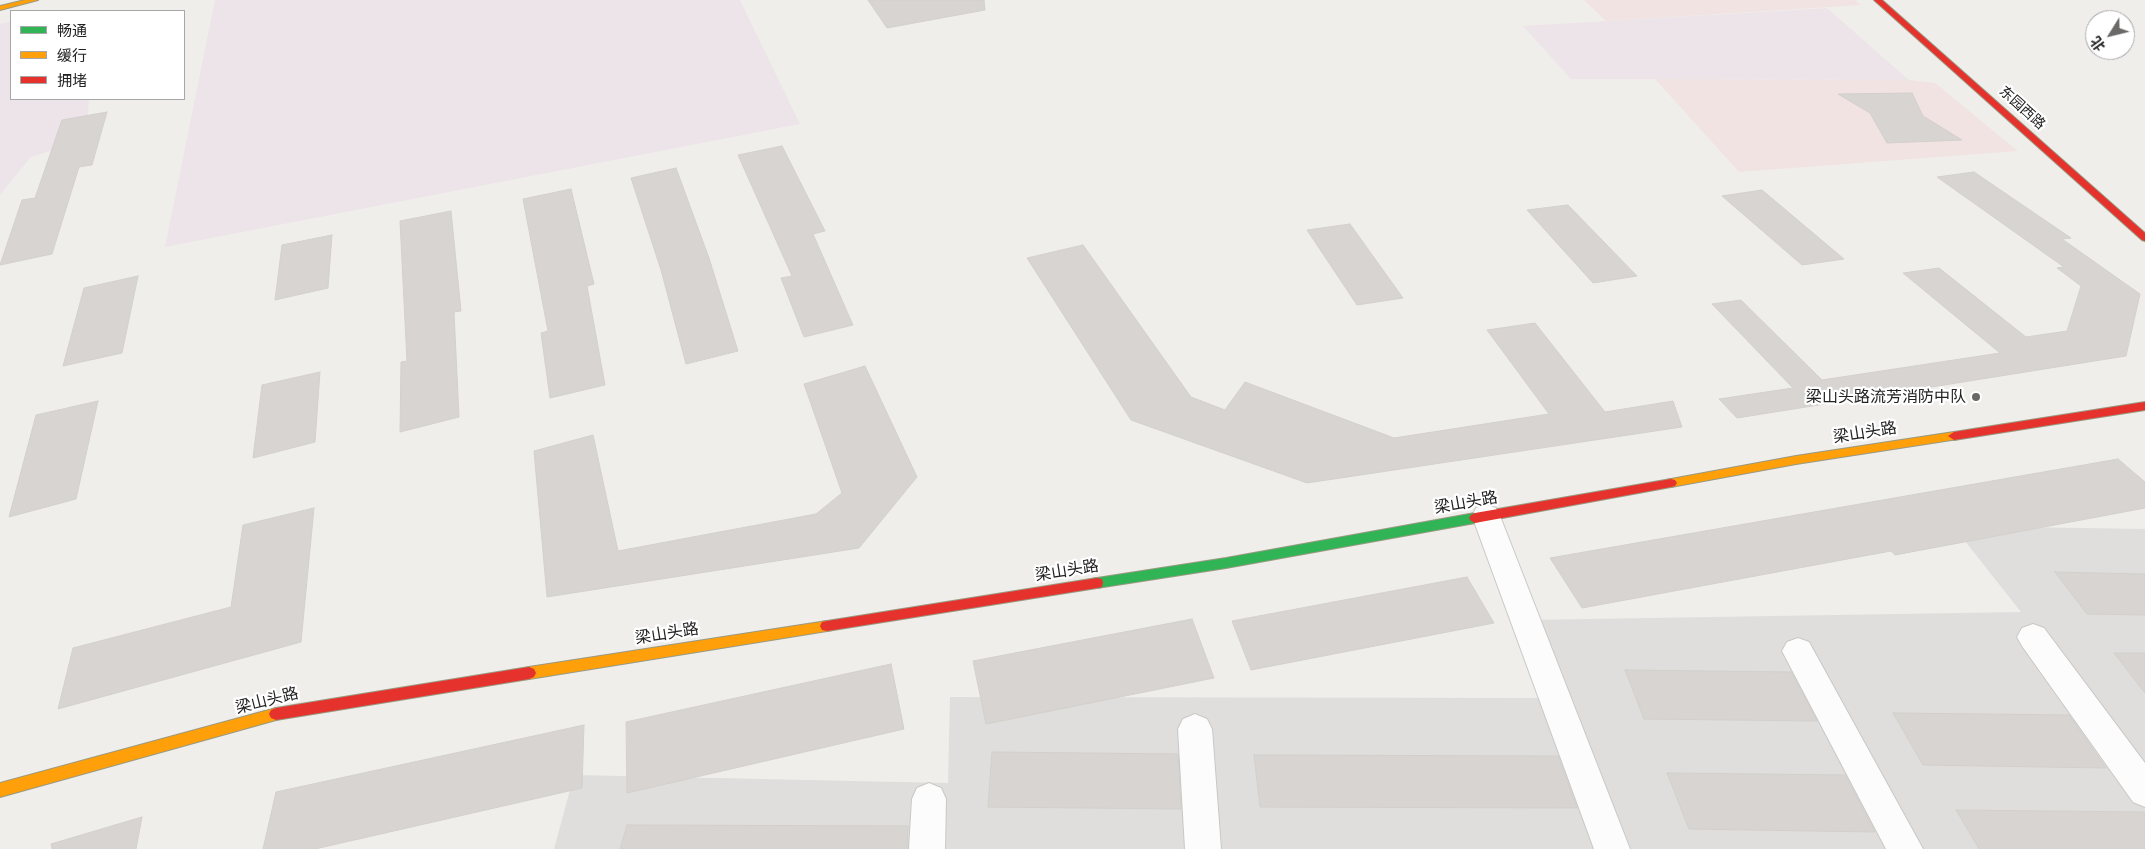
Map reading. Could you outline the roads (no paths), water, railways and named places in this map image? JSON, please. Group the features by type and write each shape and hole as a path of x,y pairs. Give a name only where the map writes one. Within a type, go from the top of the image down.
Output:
{"street":[{"path":"0,8 34,0"},
{"name":"东园西路","path":"1878,0 2145,238"},
{"path":"1896,0 1925,26"},
{"name":"梁山头路","path":"0,790 287,711 1217,564 1796,460 2145,406"},
{"path":"1486,516 1612,849"},
{"path":"2033,637 2145,791"},
{"path":"1798,651 1905,849"},
{"path":"1195,729 1203,849"},
{"path":"927,849 929,799"}],"place":[{"name":"梁山头路流芳消防中队","path":"1976,397"}]}
